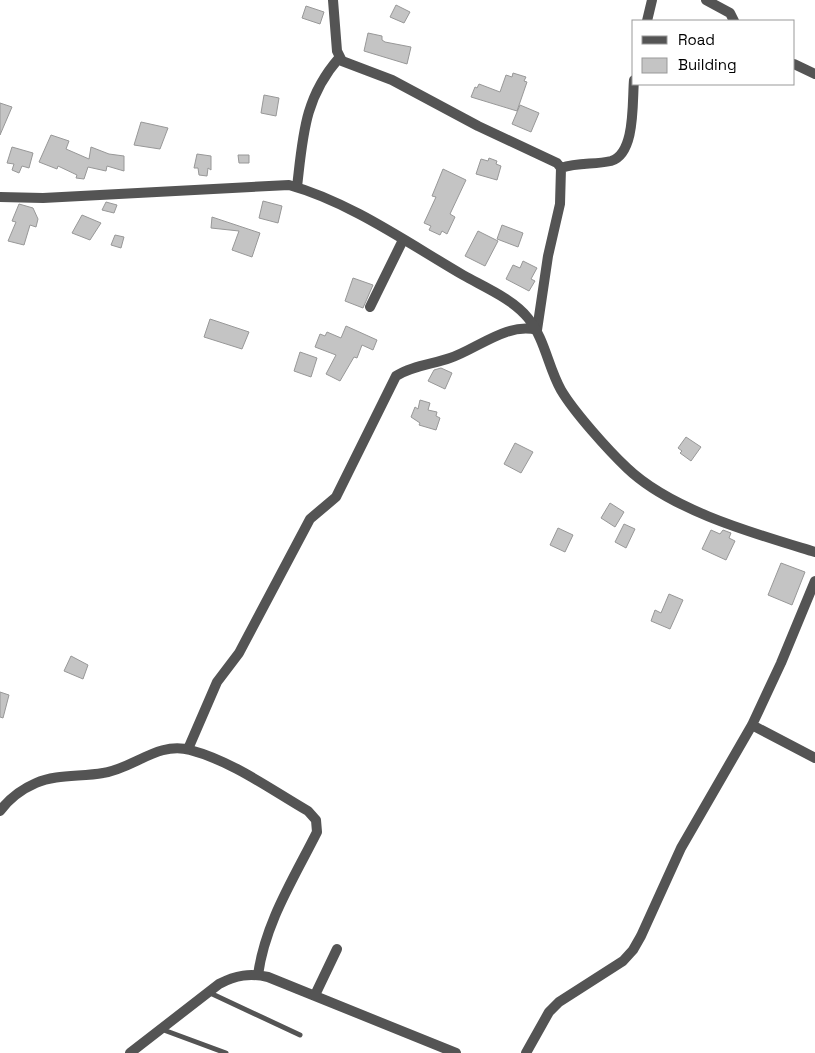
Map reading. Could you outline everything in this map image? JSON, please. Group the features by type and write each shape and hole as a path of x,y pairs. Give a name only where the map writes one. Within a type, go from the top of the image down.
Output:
{"street":[{"path":"333,0 339,58 346,64 392,80 478,126 557,163 561,168 560,204 548,256 537,330"},
{"path":"646,20 652,0"},
{"path":"706,0 730,13 734,20"},
{"path":"297,187 306,118 311,100 329,69 339,58"},
{"path":"795,64 815,74"},
{"path":"561,168 578,162 610,161 621,156 629,139 634,85"},
{"path":"0,197 70,196 289,185 317,192 516,307 537,330 561,390 574,408 627,468 660,494 695,510 771,539 815,552"},
{"path":"370,307 403,240"},
{"path":"188,749 217,682 239,653 310,519 336,497 396,376 452,357 507,332 526,328 537,330"},
{"path":"526,1053 549,1012 559,1002 623,961 642,936 681,848 752,725 815,580"},
{"path":"752,725 815,758"},
{"path":"0,811 21,790 37,782 48,779 104,773 127,766 160,751 188,749 226,764 308,810 316,820 317,832 264,941 258,975"},
{"path":"315,995 337,949"},
{"path":"130,1053 208,992 228,979 248,974 258,975 315,995 456,1053"}],"lane":[{"path":"208,992 300,1035"},
{"path":"161,1029 226,1053"}],"building":[{"path":"396,5 410,12 404,23 390,17"},
{"path":"306,6 324,12 320,24 302,18"},
{"path":"368,33 382,36 382,40 385,42 411,47 407,64 364,51"},
{"path":"513,73 526,77 524,81 527,82 517,111 471,97 475,87 477,88 479,84 500,92 506,75 512,77"},
{"path":"264,95 279,98 276,116 261,113"},
{"path":"0,103 12,107 0,135"},
{"path":"520,105 539,113 531,132 512,124"},
{"path":"141,122 168,128 160,149 134,145"},
{"path":"51,135 69,141 66,149 89,159 91,147 109,154 124,156 124,171 107,166 106,171 88,167 84,179 76,178 77,175 58,166 57,169 39,162"},
{"path":"12,147 33,153 29,168 22,166 19,173 12,170 14,164 7,163"},
{"path":"197,154 211,156 211,170 208,168 207,176 199,175 198,168 194,168"},
{"path":"238,155 249,155 249,163 239,163"},
{"path":"489,158 497,161 496,164 501,166 497,180 476,174 481,159 488,161"},
{"path":"443,169 466,180 450,214 455,217 447,234 442,231 440,235 429,230 431,226 424,223 436,197 432,196"},
{"path":"263,201 282,206 278,223 259,218"},
{"path":"106,202 117,205 114,213 102,210"},
{"path":"19,204 33,208 38,219 36,227 30,225 24,245 8,241 16,222 12,221"},
{"path":"82,215 101,223 90,240 72,233"},
{"path":"212,217 260,233 252,257 232,250 239,231 211,228"},
{"path":"502,225 523,233 518,247 497,239"},
{"path":"478,231 498,241 485,266 465,256"},
{"path":"115,235 124,237 121,248 111,245"},
{"path":"523,261 537,268 531,279 535,281 529,291 506,279 513,265 520,268"},
{"path":"353,278 373,285 363,308 345,301"},
{"path":"210,319 249,332 242,349 204,337"},
{"path":"346,326 377,340 373,350 362,345 357,358 354,357 340,381 326,374 336,355 315,347 320,334 325,336 327,332 341,338"},
{"path":"300,352 317,358 311,377 294,371"},
{"path":"441,368 452,373 445,389 428,381 434,370"},
{"path":"420,400 430,403 428,410 437,412 436,416 440,418 436,430 419,425 420,423 411,417 415,407 418,409"},
{"path":"686,437 701,447 691,461 680,453 682,451 678,448"},
{"path":"515,443 533,452 521,473 504,464"},
{"path":"610,503 624,512 615,527 601,518"},
{"path":"624,524 635,529 626,548 615,542"},
{"path":"558,528 573,535 565,552 550,545"},
{"path":"711,530 720,534 723,530 731,533 729,538 735,541 726,560 702,549"},
{"path":"781,563 805,572 792,605 768,595"},
{"path":"669,594 683,600 670,629 651,621 655,610 661,613"},
{"path":"71,656 88,665 83,679 64,671"},
{"path":"0,692 9,695 3,718 0,717"}]}
